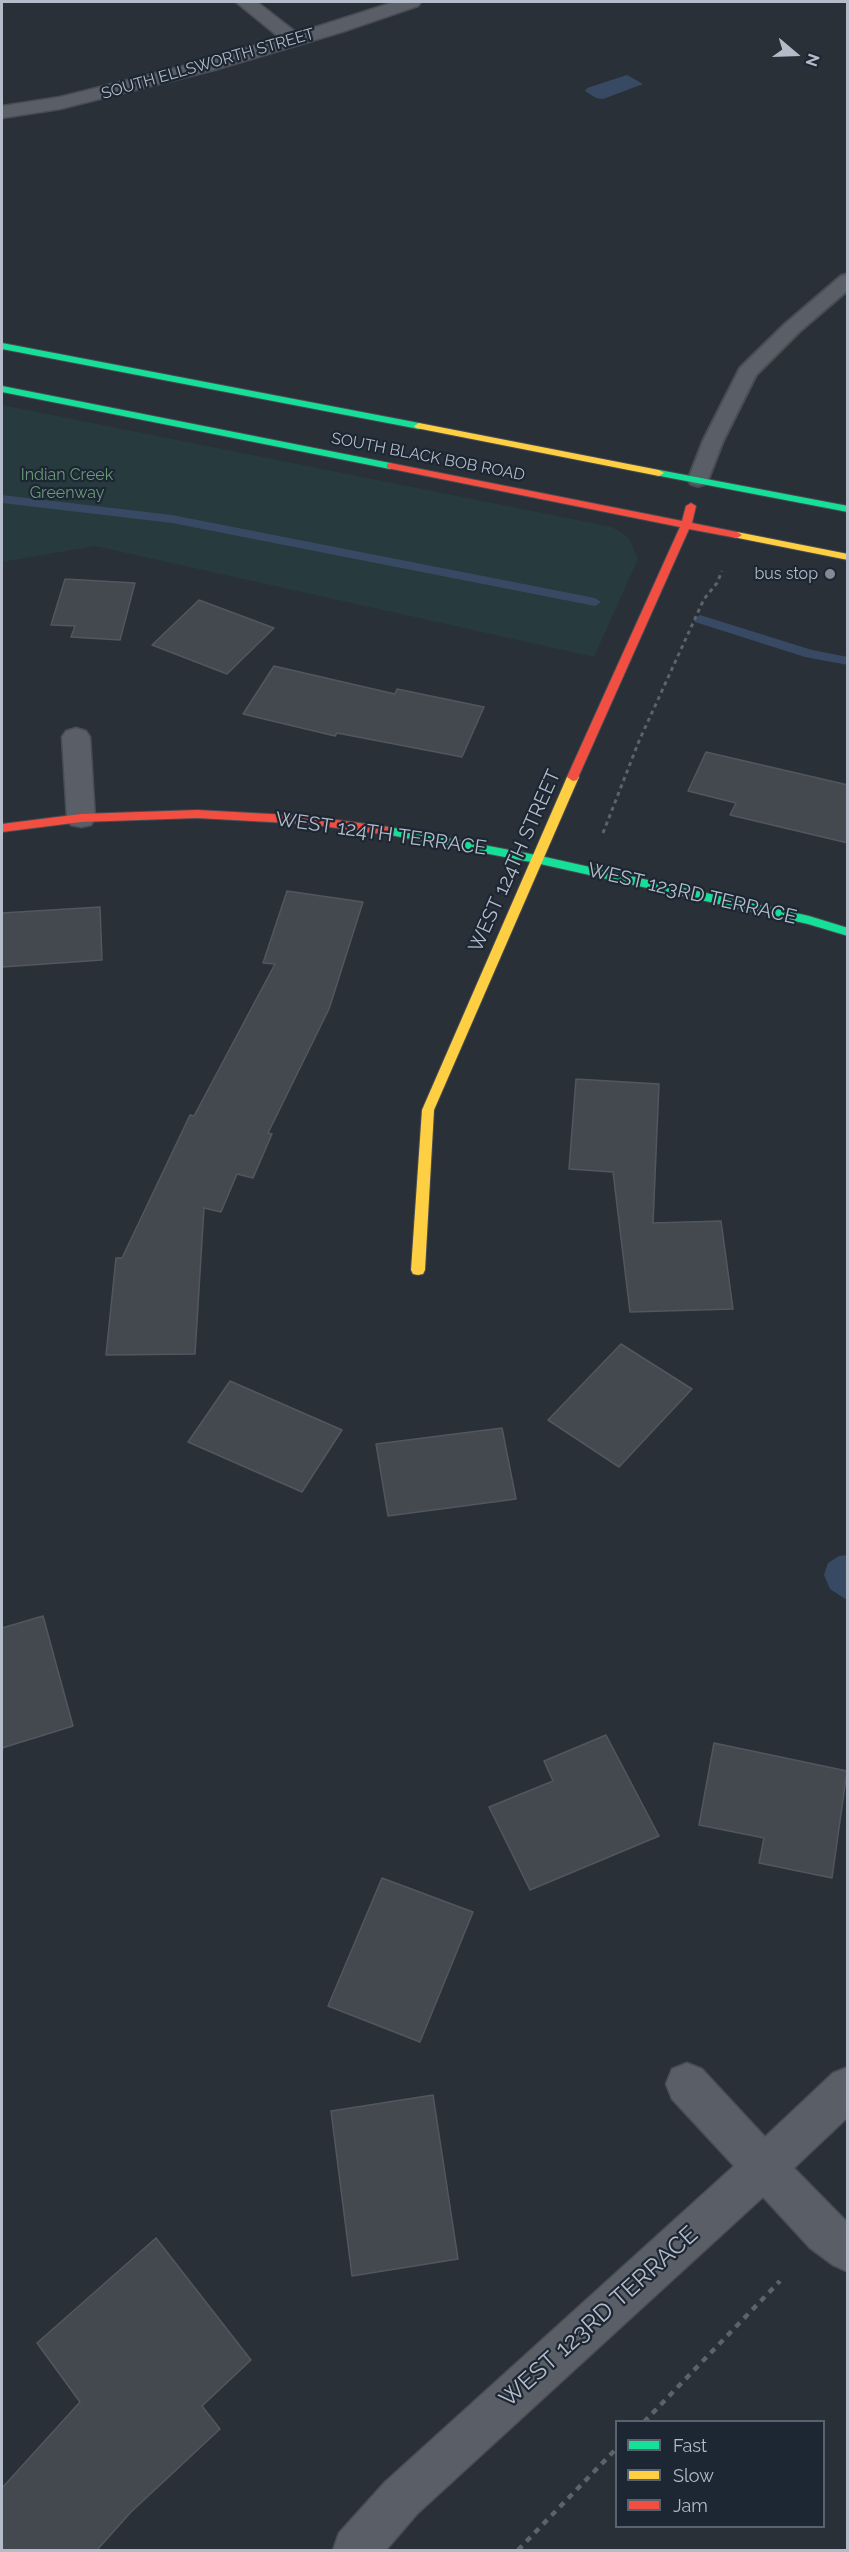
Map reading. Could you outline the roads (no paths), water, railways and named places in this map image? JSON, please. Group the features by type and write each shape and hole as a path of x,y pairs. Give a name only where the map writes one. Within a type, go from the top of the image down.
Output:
{"main road":[{"name":"SOUTH BLACK BOB ROAD","path":"2,346 848,509"},
{"name":"SOUTH BLACK BOB ROAD","path":"2,389 848,557"},
{"name":"WEST 124TH STREET","path":"418,1270 428,1110 536,859 686,525 698,480"},
{"name":"WEST 124TH TERRACE","path":"2,828 81,818 197,814 307,820 410,834 536,859"},
{"name":"WEST 123RD TERRACE","path":"536,859 809,920 848,932"}],"street":[{"path":"246,2 294,40"},
{"name":"SOUTH ELLSWORTH STREET","path":"2,112 60,104 114,91 294,40 411,2"},
{"path":"76,737 81,818"},
{"path":"687,2084 825,2233 848,2250"},
{"name":"WEST 123RD TERRACE","path":"356,2550 401,2498 848,2088"}],"lane":[{"path":"698,480 713,441 747,372 792,328 848,280"}],"water":[{"path":"627,75 643,84 603,99 596,98 585,91 587,88"},
{"path":"848,1555 847,1600 830,1589 824,1575 828,1563 839,1556"}],"waterway":[{"path":"2,499 172,519 595,602"},
{"path":"700,619 810,654 848,661"}],"place":[{"name":"bus stop","path":"830,574"}],"park label":[{"name":"Indian Creek Greenway","path":"67,484"}]}
